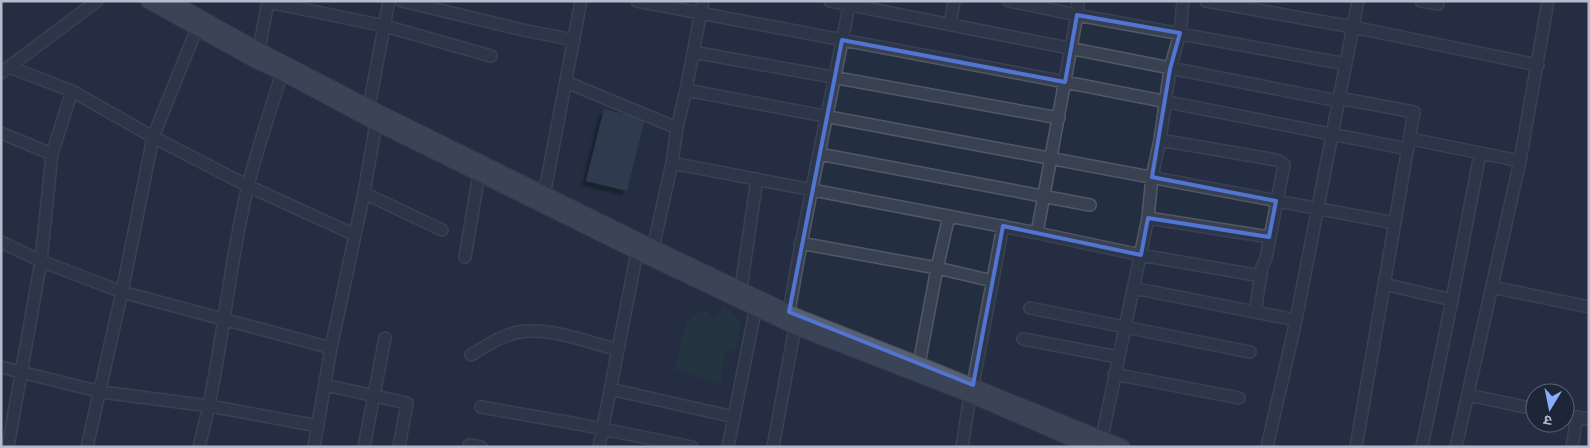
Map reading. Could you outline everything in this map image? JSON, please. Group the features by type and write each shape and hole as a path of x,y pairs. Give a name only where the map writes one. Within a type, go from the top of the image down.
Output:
{"main road":[{"path":"148,1 254,60 283,68 369,106 637,252 757,302 788,312 919,364 972,390 1098,444 1123,447"},
{"path":"171,1 259,50 283,68 376,123 479,174 543,200 741,288 757,302 794,327 972,390"}],"street":[{"path":"5,70 97,1"},
{"path":"369,106 388,1"},
{"path":"402,1 522,30 574,40"},
{"path":"543,200 581,1"},
{"path":"637,1 1065,82 1332,136 1409,144 1520,161"},
{"path":"653,248 672,162 677,128 703,1"},
{"path":"830,1 849,3 1170,69 1414,112 1356,447"},
{"path":"950,25 954,1"},
{"path":"1009,1 1346,64"},
{"path":"1037,233 1052,158 1078,1"},
{"path":"1098,444 1141,255 1148,218 1152,177 1160,140 1164,102 1170,69 1180,33 1183,1"},
{"path":"1206,1 1538,65"},
{"path":"1267,447 1296,320 1358,1"},
{"path":"1421,1 1438,4"},
{"path":"1456,447 1520,161 1548,1"},
{"path":"259,50 268,2 384,27 491,56"},
{"path":"788,312 849,3"},
{"path":"87,447 101,392 153,137 197,28"},
{"path":"693,52 1059,118"},
{"path":"199,447 210,406 223,318 248,186 283,68"},
{"path":"5,70 72,91 153,137 248,186 355,235"},
{"path":"566,82 677,128"},
{"path":"686,90 1395,223"},
{"path":"8,447 41,260 52,154 72,91"},
{"path":"314,447 331,348 364,192 376,123"},
{"path":"1,133 52,154"},
{"path":"1160,140 1279,161 1284,165 1255,312"},
{"path":"820,154 1090,205"},
{"path":"1422,447 1480,154"},
{"path":"672,162 1003,226 1141,255 1261,276"},
{"path":"465,257 479,174"},
{"path":"741,288 757,179"},
{"path":"364,192 442,230"},
{"path":"919,364 949,216"},
{"path":"1148,218 1269,237"},
{"path":"962,447 1003,226"},
{"path":"1,242 122,292 331,348"},
{"path":"800,244 937,268 993,281"},
{"path":"599,447 637,252"},
{"path":"1384,284 1452,300"},
{"path":"1492,287 1589,307"},
{"path":"1132,288 1296,320"},
{"path":"728,447 757,302"},
{"path":"1030,308 1250,352"},
{"path":"773,447 794,327"},
{"path":"471,355 499,339 519,332 565,336 618,350"},
{"path":"364,447 385,338"},
{"path":"1023,339 1118,357"},
{"path":"1,367 101,392 210,406 318,426"},
{"path":"1114,374 1239,398"},
{"path":"325,385 406,402 399,447"},
{"path":"610,389 734,418"},
{"path":"1468,396 1525,407"},
{"path":"481,407 692,447"},
{"path":"1572,447 1583,418"}],"highlighted area":[{"path":"1077,15 1180,33 1170,69 1152,177 1276,201 1269,237 1148,218 1141,255 1003,226 973,385 789,312 842,40 1065,82"}],"green space":[{"path":"724,305 741,323 735,350 725,351 721,375 722,385 675,369 687,322 699,312 708,311 714,322"}],"building":[{"path":"604,109 645,119 627,191 586,181"}]}
